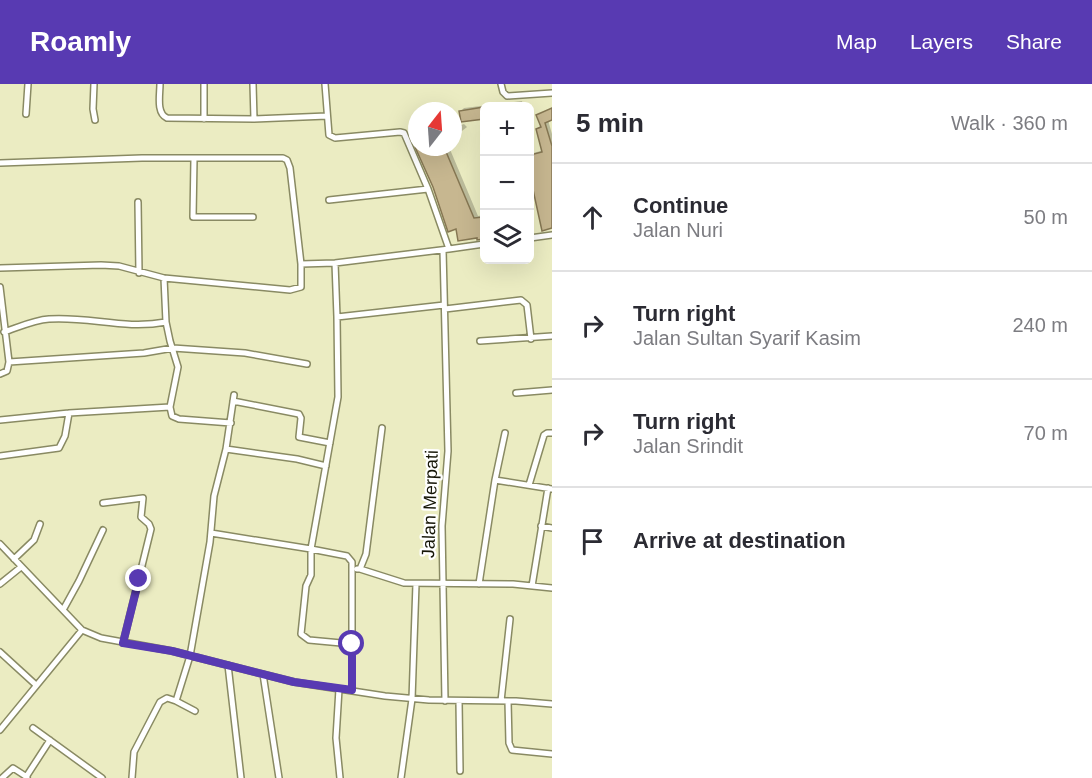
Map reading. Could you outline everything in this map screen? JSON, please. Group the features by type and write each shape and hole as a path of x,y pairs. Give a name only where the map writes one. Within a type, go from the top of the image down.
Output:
{"street":[{"path":"26,114 28,84"},
{"path":"93,84 94,120"},
{"path":"160,84 160,112 163,116 204,119 327,116 326,84"},
{"path":"204,84 204,119"},
{"path":"253,84 254,119"},
{"path":"501,84 507,96 552,93"},
{"name":"Jalan Merpati","path":"327,116 329,135 335,138 404,133 428,189 446,249 448,460 442,526 445,701"},
{"path":"0,163 278,157 287,160 290,168 301,264 301,287 297,290 164,278 119,266 0,268"},
{"path":"194,159 193,217 253,218"},
{"path":"329,200 428,189"},
{"path":"138,202 139,273"},
{"path":"534,238 552,235"},
{"path":"301,264 335,263 480,245"},
{"path":"335,263 338,397 312,549 311,575 306,586 301,634 309,640 352,644"},
{"path":"164,278 166,322 178,367 170,407 172,416 179,419 231,423"},
{"path":"0,287 9,362 7,371 0,374"},
{"path":"337,317 521,300 527,305 531,339"},
{"path":"4,332 35,321 51,319 135,325 166,322"},
{"path":"480,341 552,336"},
{"path":"9,362 144,353 173,348 245,353 307,364"},
{"path":"516,393 552,390"},
{"path":"176,701 190,656 211,533 214,496 226,449 234,398 299,414 301,418 299,437 330,443"},
{"path":"0,420 170,407"},
{"path":"0,456 59,448 65,436 69,413"},
{"path":"360,569 366,554 382,428"},
{"path":"479,584 495,480 505,433"},
{"path":"529,485 544,435 552,433"},
{"path":"226,449 287,457 326,466"},
{"path":"495,480 550,488 541,526 532,586"},
{"path":"103,503 143,498 141,518 151,529 123,643"},
{"path":"14,559 34,540 40,525"},
{"path":"541,526 552,528"},
{"path":"63,610 103,530"},
{"path":"211,533 347,556 352,565 352,690"},
{"path":"0,544 82,630 93,636 190,656 262,675 339,689 412,699 552,704"},
{"path":"352,565 396,581 416,584 479,584 552,588"},
{"path":"0,584 21,567"},
{"path":"401,778 412,699 416,584"},
{"path":"510,619 505,701 509,743 512,750 552,754"},
{"path":"0,730 82,630"},
{"path":"0,652 36,686"},
{"path":"228,665 241,778"},
{"path":"262,675 279,778"},
{"path":"339,689 336,738 340,778"},
{"path":"132,778 134,752 160,702 167,698 195,711"},
{"path":"459,701 460,771"},
{"path":"33,728 102,778"},
{"path":"2,778 13,768 27,777 50,740"}],"building":[{"path":"480,108 480,120 462,122 462,111"},
{"path":"552,108 552,120 545,123 552,146 552,228 542,231 534,194 534,154 542,152 536,129 541,127 536,115"},
{"path":"419,156 448,156 474,218 480,217 480,240 458,241 456,229 448,232 433,187"}],"route":[{"path":"139,579 123,643 172,651 294,682 352,690 352,644"}]}
